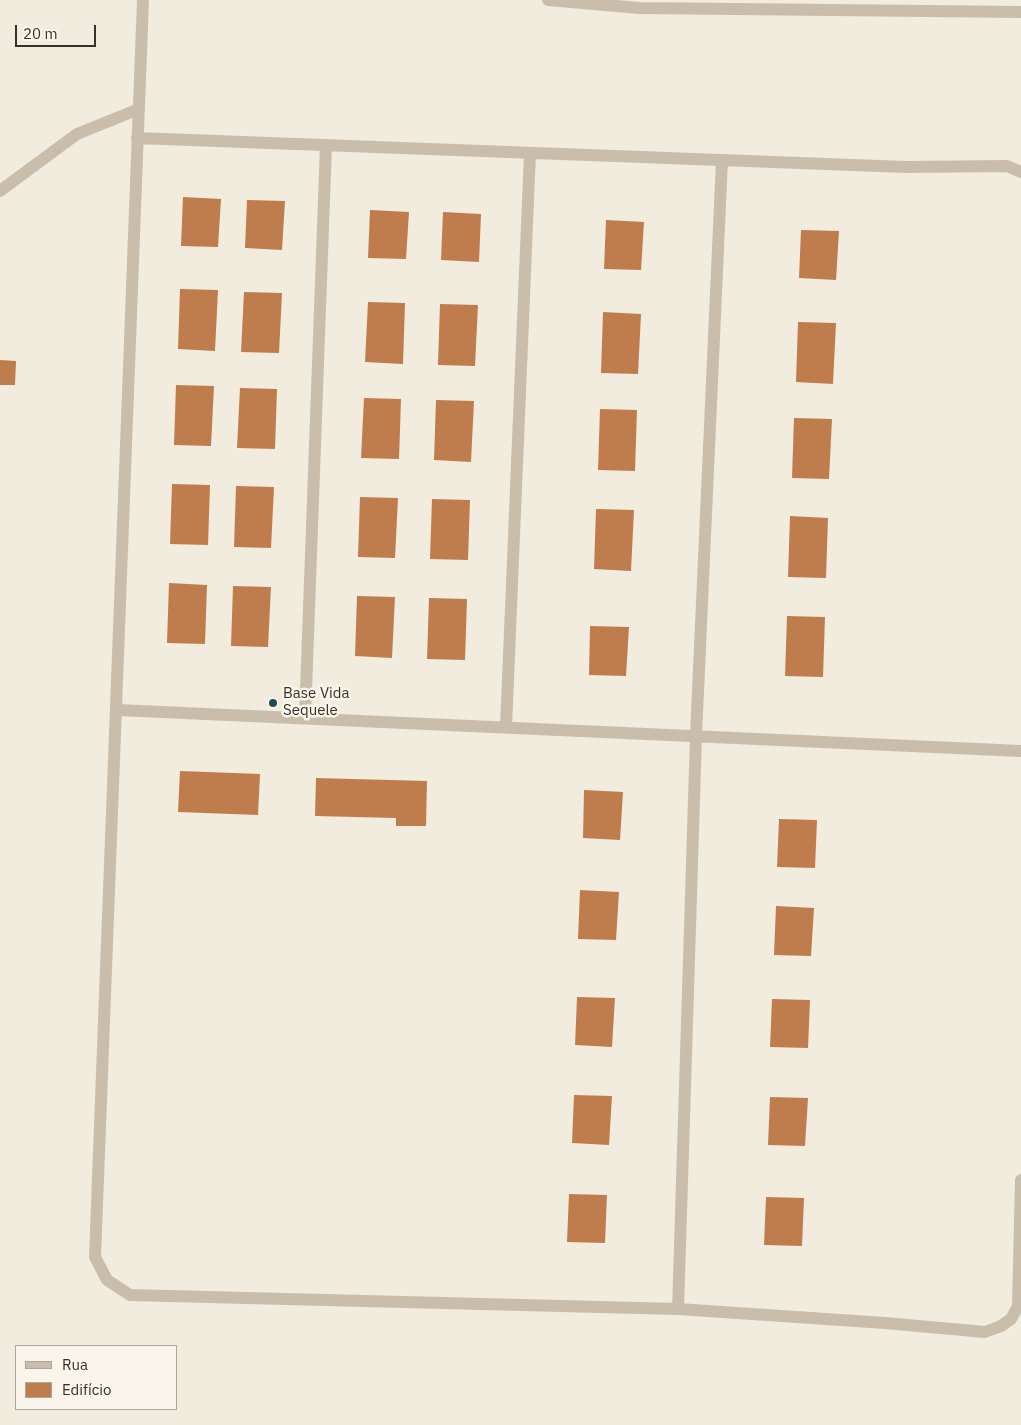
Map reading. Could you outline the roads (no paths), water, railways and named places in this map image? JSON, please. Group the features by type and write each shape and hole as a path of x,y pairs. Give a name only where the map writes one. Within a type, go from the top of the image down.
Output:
{"street":[{"path":"143,0 118,710 95,1257 107,1280 130,1295 678,1309 885,1322 985,1332 1001,1326 1012,1319 1018,1306 1021,1180"},
{"path":"548,0 639,8 1021,12"},
{"path":"0,191 77,134 138,109"},
{"path":"137,138 906,167 1007,166 1021,172"},
{"path":"305,718 326,145"},
{"path":"506,727 530,153"},
{"path":"678,1309 696,736 722,160"},
{"path":"118,710 1021,751"}],"place":[{"name":"Base Vida Sequele","path":"273,703"}]}
